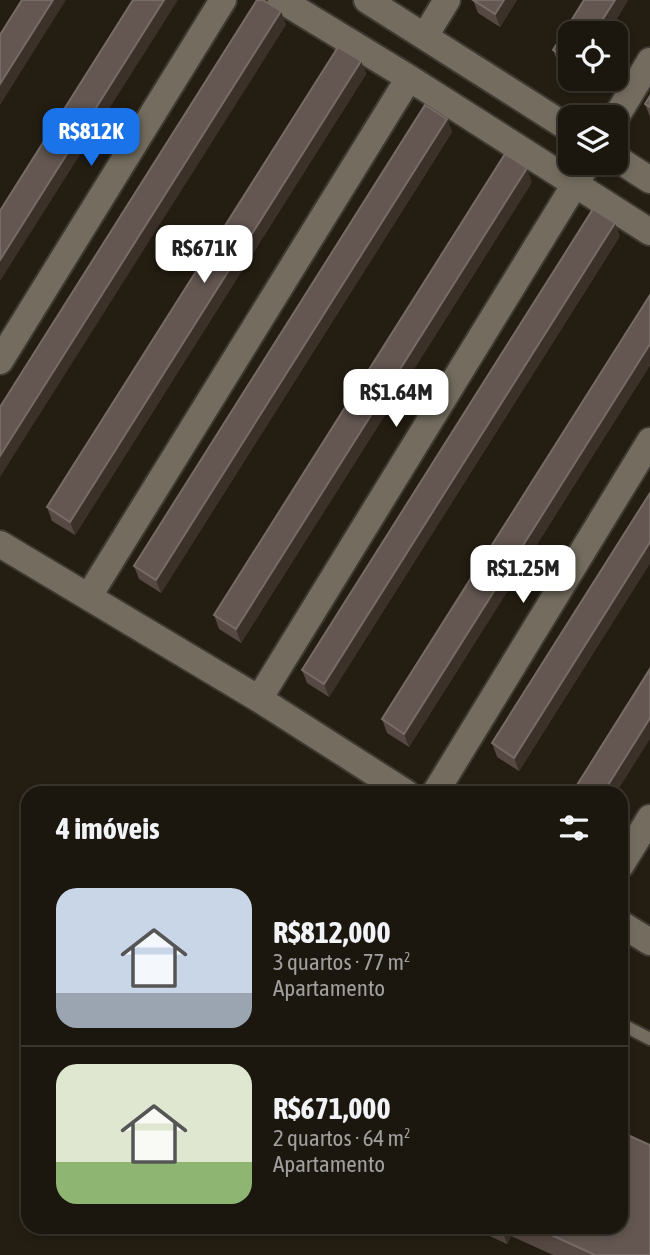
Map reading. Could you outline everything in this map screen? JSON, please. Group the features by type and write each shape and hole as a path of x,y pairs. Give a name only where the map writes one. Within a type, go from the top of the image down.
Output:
{"street":[{"path":"0,361 223,0"},
{"path":"281,0 409,78 558,161"},
{"path":"367,0 558,121"},
{"path":"425,36 447,0"},
{"path":"622,105 650,61"},
{"path":"89,596 409,78"},
{"path":"628,166 650,180"},
{"path":"258,699 580,175"},
{"path":"582,175 650,232"},
{"path":"439,786 650,441"},
{"path":"0,544 258,699 396,786"},
{"path":"628,854 650,818"},
{"path":"628,928 650,942"}],"lane":[{"path":"628,1028 650,1039"}],"building":[{"path":"22,0 53,0 0,84 0,35"},
{"path":"133,0 164,0 0,260 0,211"},
{"path":"257,0 263,0 281,11 0,456 0,407"},
{"path":"473,0 504,0 495,14"},
{"path":"584,0 615,0 602,21 571,21"},
{"path":"338,47 361,61 70,522 47,507"},
{"path":"425,105 447,119 156,580 134,566"},
{"path":"505,154 527,168 236,629 214,615"},
{"path":"593,209 615,223 324,684 302,670"},
{"path":"650,295 650,344 404,734 382,719"},
{"path":"650,493 650,542 514,758 492,743"},
{"path":"650,669 650,718 607,786 576,786"},
{"path":"628,1135 650,1145 650,1255 595,1255 549,1234 628,1234"}]}
